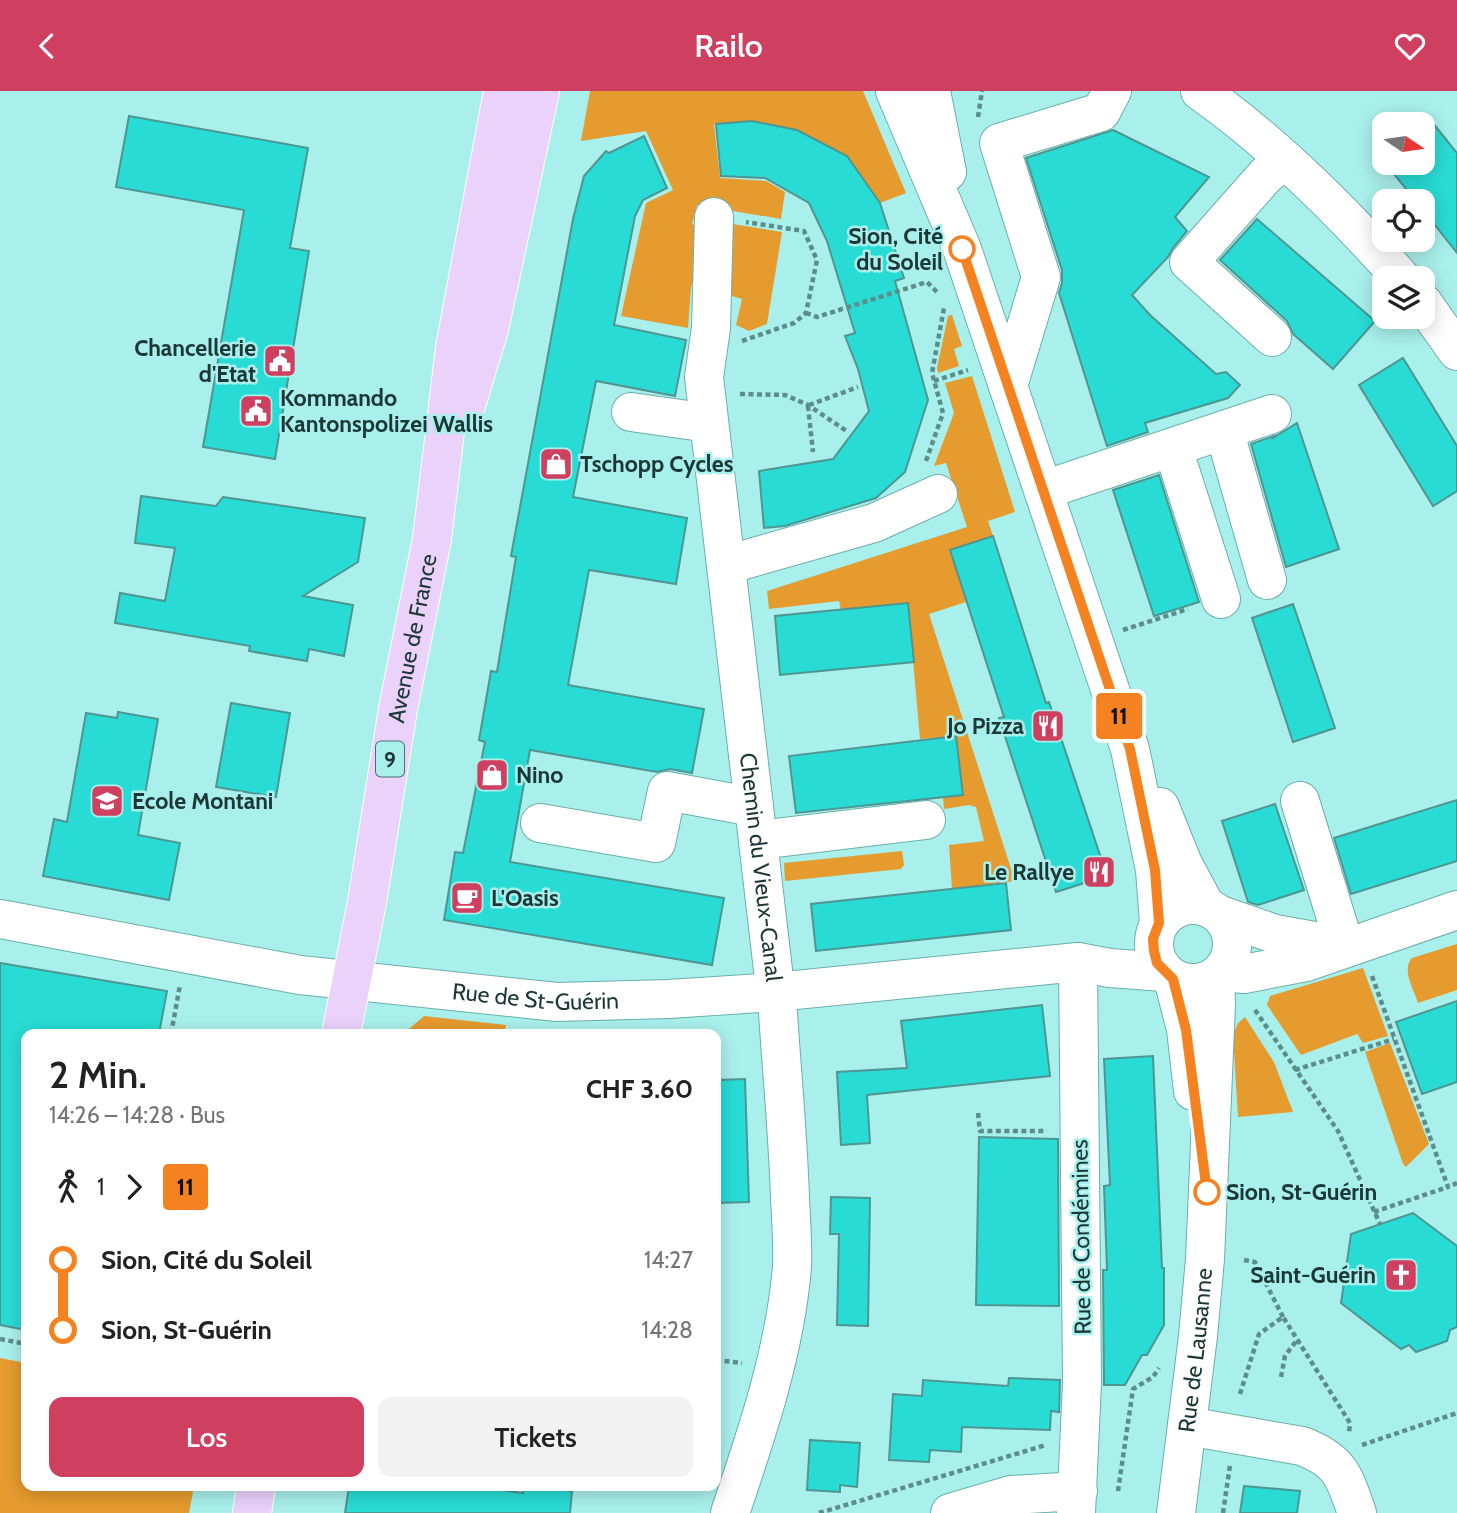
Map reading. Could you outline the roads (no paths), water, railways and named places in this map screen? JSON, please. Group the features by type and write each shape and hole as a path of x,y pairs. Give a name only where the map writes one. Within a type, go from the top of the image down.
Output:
{"main road":[{"name":"Avenue de France","path":"342,1029 367,902 398,709 432,539 455,348 503,91"},
{"name":"Avenue de France","path":"439,491 489,329 540,91"},
{"path":"251,1513 255,1491"}],"street":[{"path":"895,91 962,249"},
{"path":"931,91 962,249 993,376 1042,484 1130,749 1155,870 1158,925"},
{"path":"993,376 1041,277 999,142 1101,113 1112,91"},
{"path":"1200,91 1235,115 1348,218 1390,266"},
{"path":"1272,337 1189,262 1265,176 1283,160"},
{"name":"Chemin du Vieux-Canal","path":"714,217 710,328 704,377 775,992 786,1104 792,1263 782,1336 767,1396 730,1513"},
{"path":"1435,320 1457,351"},
{"path":"631,412 709,423"},
{"path":"1042,484 1191,427 1272,414"},
{"path":"1042,484 1172,448 1229,420"},
{"path":"1229,420 1267,580"},
{"path":"1172,448 1221,599"},
{"path":"726,565 874,523 930,498"},
{"path":"1130,749 1165,818 1183,864 1213,911 1226,923 1233,943 1227,974"},
{"path":"540,823 656,843 667,791 756,823 926,820"},
{"path":"1300,801 1353,944"},
{"path":"1353,944 1275,934 1193,905 1168,913 1158,925 1153,939 1157,963 1169,975 1194,984 1227,974 1306,961 1457,910"},
{"name":"Rue de St-Guérin","path":"0,919 300,975 557,1002 669,999 775,992 1078,962 1169,975"},
{"name":"Rue de St-Guérin","path":"1078,962 1104,946 1158,925"},
{"name":"Rue de Condémines","path":"1077,1502 1082,1383 1078,962"},
{"name":"Rue de Lausanne","path":"1176,1513 1205,1259 1216,1016 1232,987 1227,974"},
{"name":"Rue de Lausanne","path":"1169,975 1186,1030 1207,1186"},
{"path":"1187,1426 1302,1446 1324,1457 1345,1463 1357,1513"},
{"path":"950,1513 1011,1495 1077,1502"}],"place":[{"name":"Sion, Cité du Soleil","path":"962,249"},
{"name":"Chancellerie d'Etat","path":"280,361"},
{"name":"Kommando Kantonspolizei Wallis","path":"256,411"},
{"name":"Tschopp Cycles","path":"556,464"},
{"name":"Jo Pizza","path":"1048,726"},
{"name":"Nino","path":"492,775"},
{"name":"Ecole Montani","path":"107,801"},
{"name":"Le Rallye","path":"1099,872"},
{"name":"L'Oasis","path":"467,898"},
{"name":"Sion, St-Guérin","path":"1207,1192"},
{"name":"Saint-Guérin","path":"1401,1275"}]}
